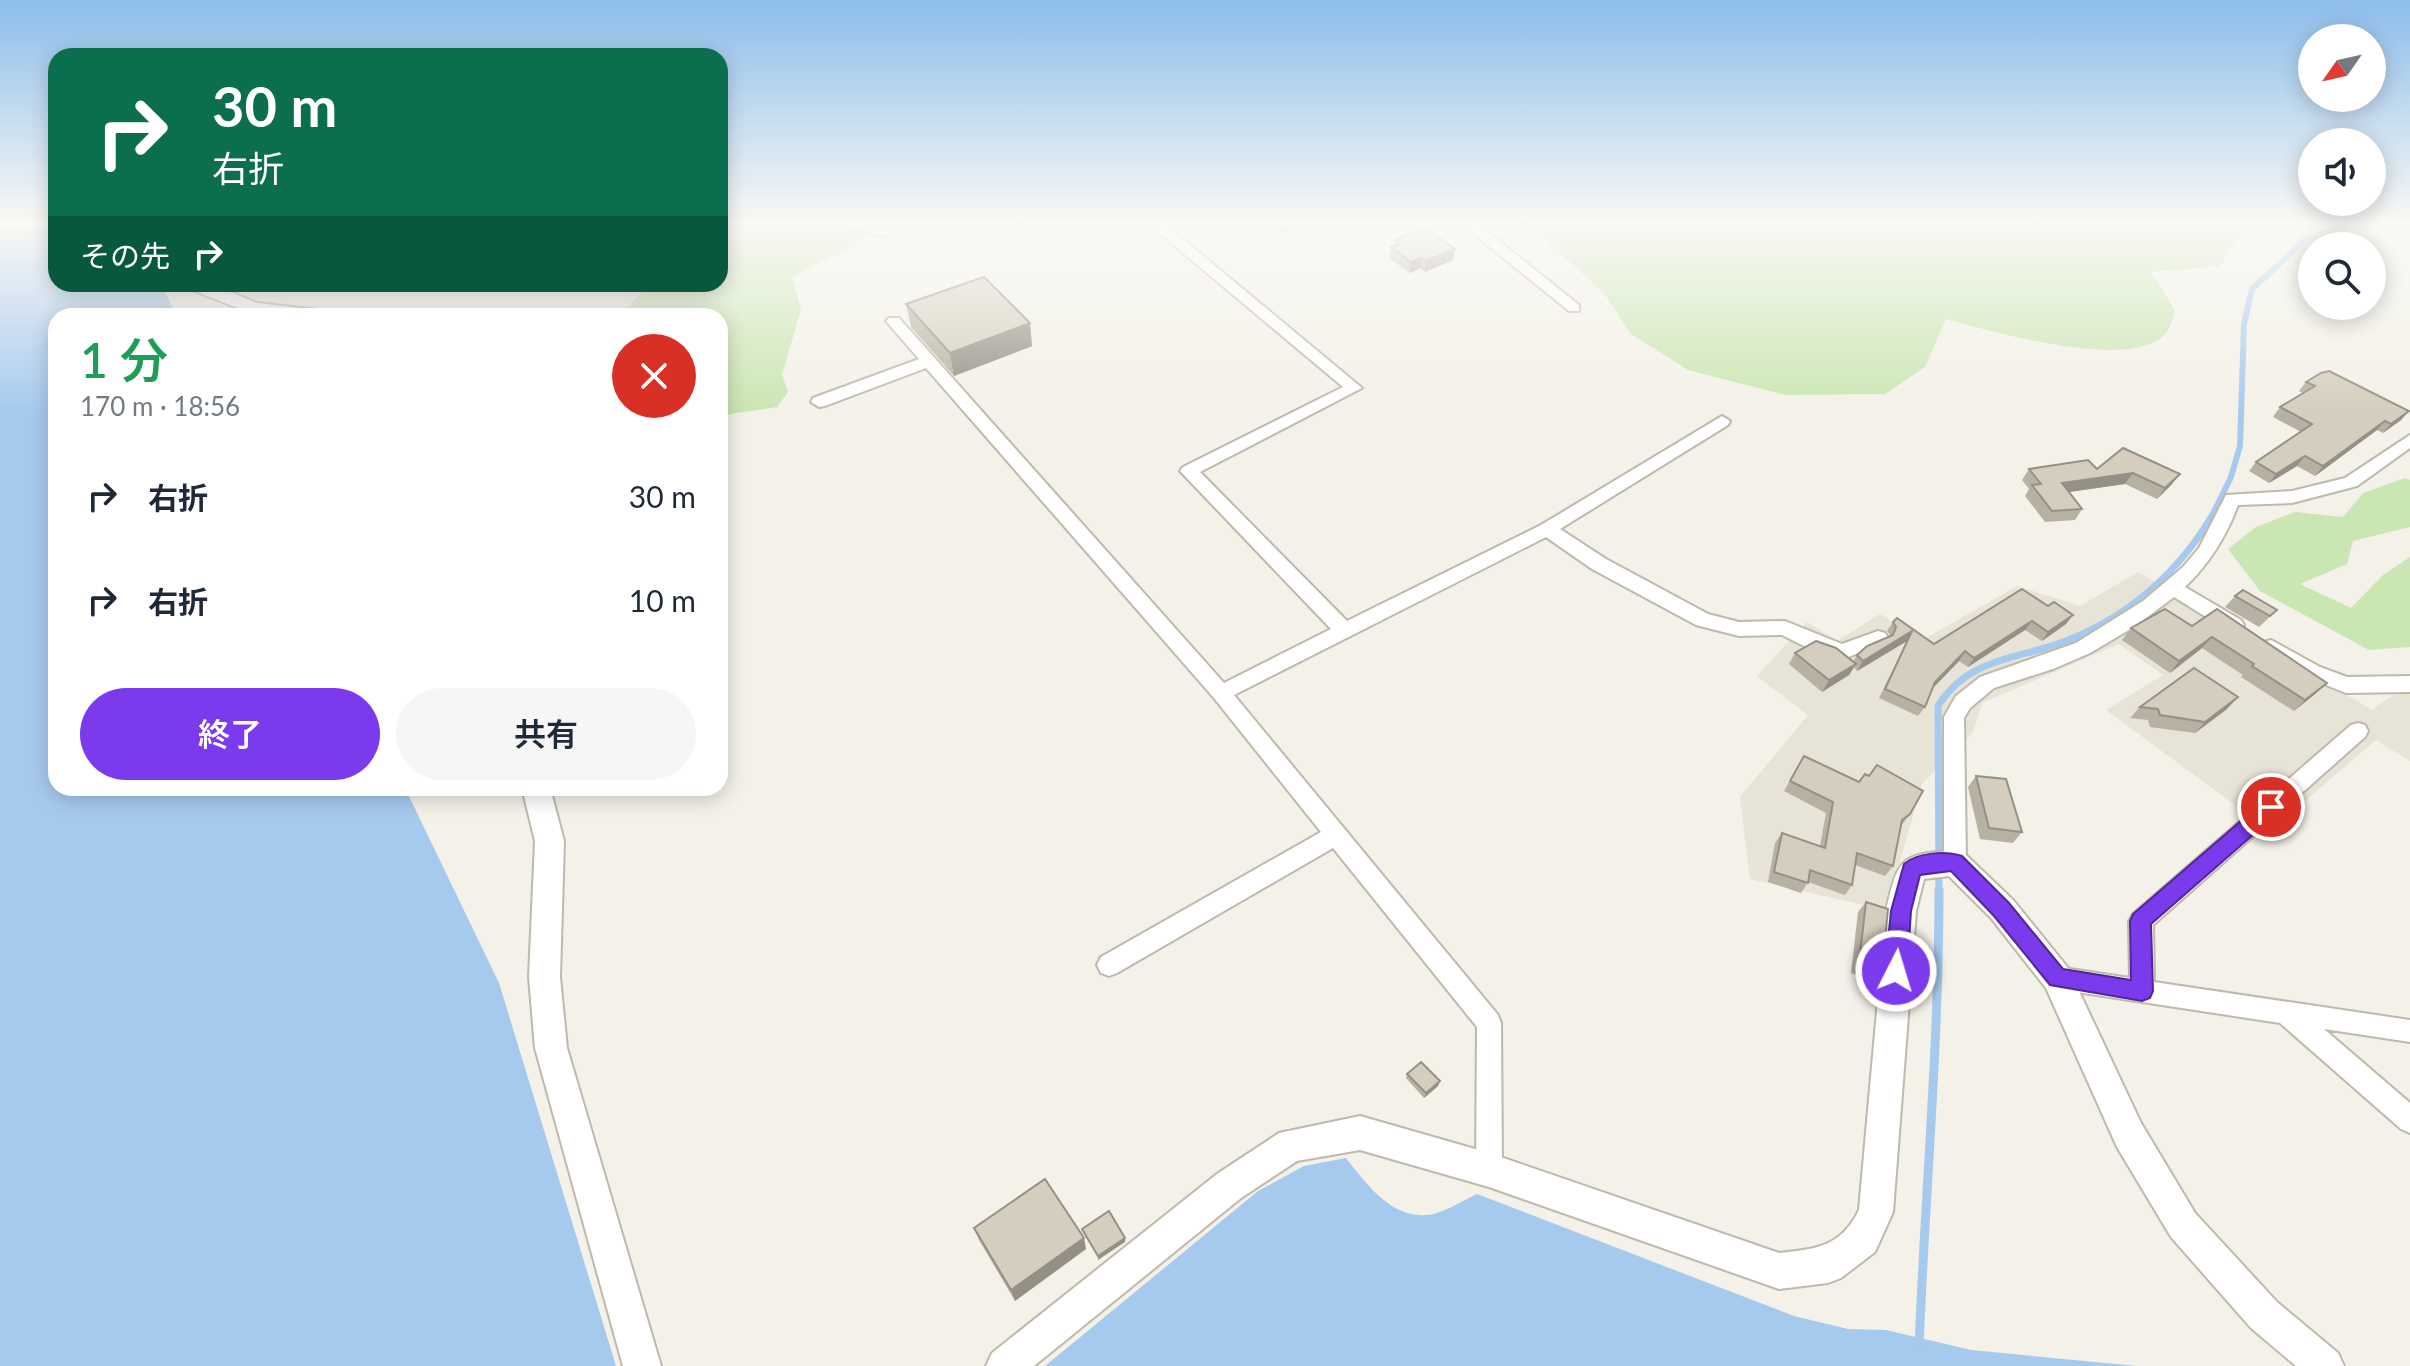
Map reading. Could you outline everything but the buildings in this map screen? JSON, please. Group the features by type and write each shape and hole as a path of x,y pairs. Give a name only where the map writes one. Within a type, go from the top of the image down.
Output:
{"street":[{"path":"1229,285 1354,388 1189,471 1343,629"},
{"path":"1545,285 1574,308"},
{"path":"214,292 253,308"},
{"path":"894,321 1221,693 1489,1023 1489,1170"},
{"path":"819,402 929,361"},
{"path":"1221,693 1547,529 1722,421"},
{"path":"2325,1366 2264,1315 2183,1225 2129,1135 2057,978 2002,909 1955,863 1954,717 1963,698 1979,686 2060,659 2095,641 2173,588 2217,535 2232,499 2292,497 2351,482 2410,440"},
{"path":"1547,529 1599,564 1703,620 1739,629 1785,628 1829,650 1843,652 1878,638"},
{"path":"2173,588 2313,672 2346,685 2410,684"},
{"path":"2142,991 2141,921 2358,731"},
{"path":"540,796 552,846 545,1003 551,1048 642,1366"},
{"path":"1109,965 1336,835"},
{"path":"1005,1366 1229,1186 1291,1145 1360,1133 1489,1170 1779,1271 1828,1265 1863,1240 1876,1212 1901,911 1911,870 1918,864 1955,863"},
{"path":"2057,978 2410,1031"},
{"path":"2289,1015 2410,1120"}],"shaded area":[{"path":"2138,572 2372,710 2410,683 2410,761 2376,740 2270,831 2106,710 2163,675 2119,644 1982,703 1973,732 1922,784 1886,910 1750,879 1740,797 1808,715 1757,676 1807,622 1837,641 1880,614 1921,641 2017,586 2080,606"}],"green space":[{"path":"728,285 794,285 801,309 782,375 788,392 777,407 728,415 728,308 626,308 643,292 728,292"},
{"path":"1595,285 2159,285 2175,310 2166,333 2149,344 2124,349 2060,346 1946,319 1925,367 1885,394 1786,395 1688,370 1631,334 1604,293"},
{"path":"2405,478 2410,480 2410,527 2353,541 2347,564 2300,584 2351,608 2383,575 2410,557 2410,647 2369,650 2260,591 2228,549 2256,527 2295,512 2343,517 2363,493"}],"water":[{"path":"0,285 48,285 48,292 165,292 173,308 48,308 48,796 409,796 499,983 616,1366 0,1366"},
{"path":"1346,1158 1384,1200 1409,1213 1437,1213 1477,1194 1794,1316 1848,1329 1886,1330 1971,1350 2136,1366 1045,1366 1258,1191 1304,1166"}],"waterway":[{"path":"2212,516 2231,477 2240,446 2244,324 2252,289 2257,285"},
{"path":"1939,890 1938,706 1951,689 1981,668 2071,639 2133,604 2169,572 2212,516"},
{"path":"1919,1347 1934,1062 1939,890"}],"route":[{"path":"1896,971 1901,911 1911,870 1918,864 1955,863 2002,909 2057,978 2142,991 2141,921 2271,807"}]}
